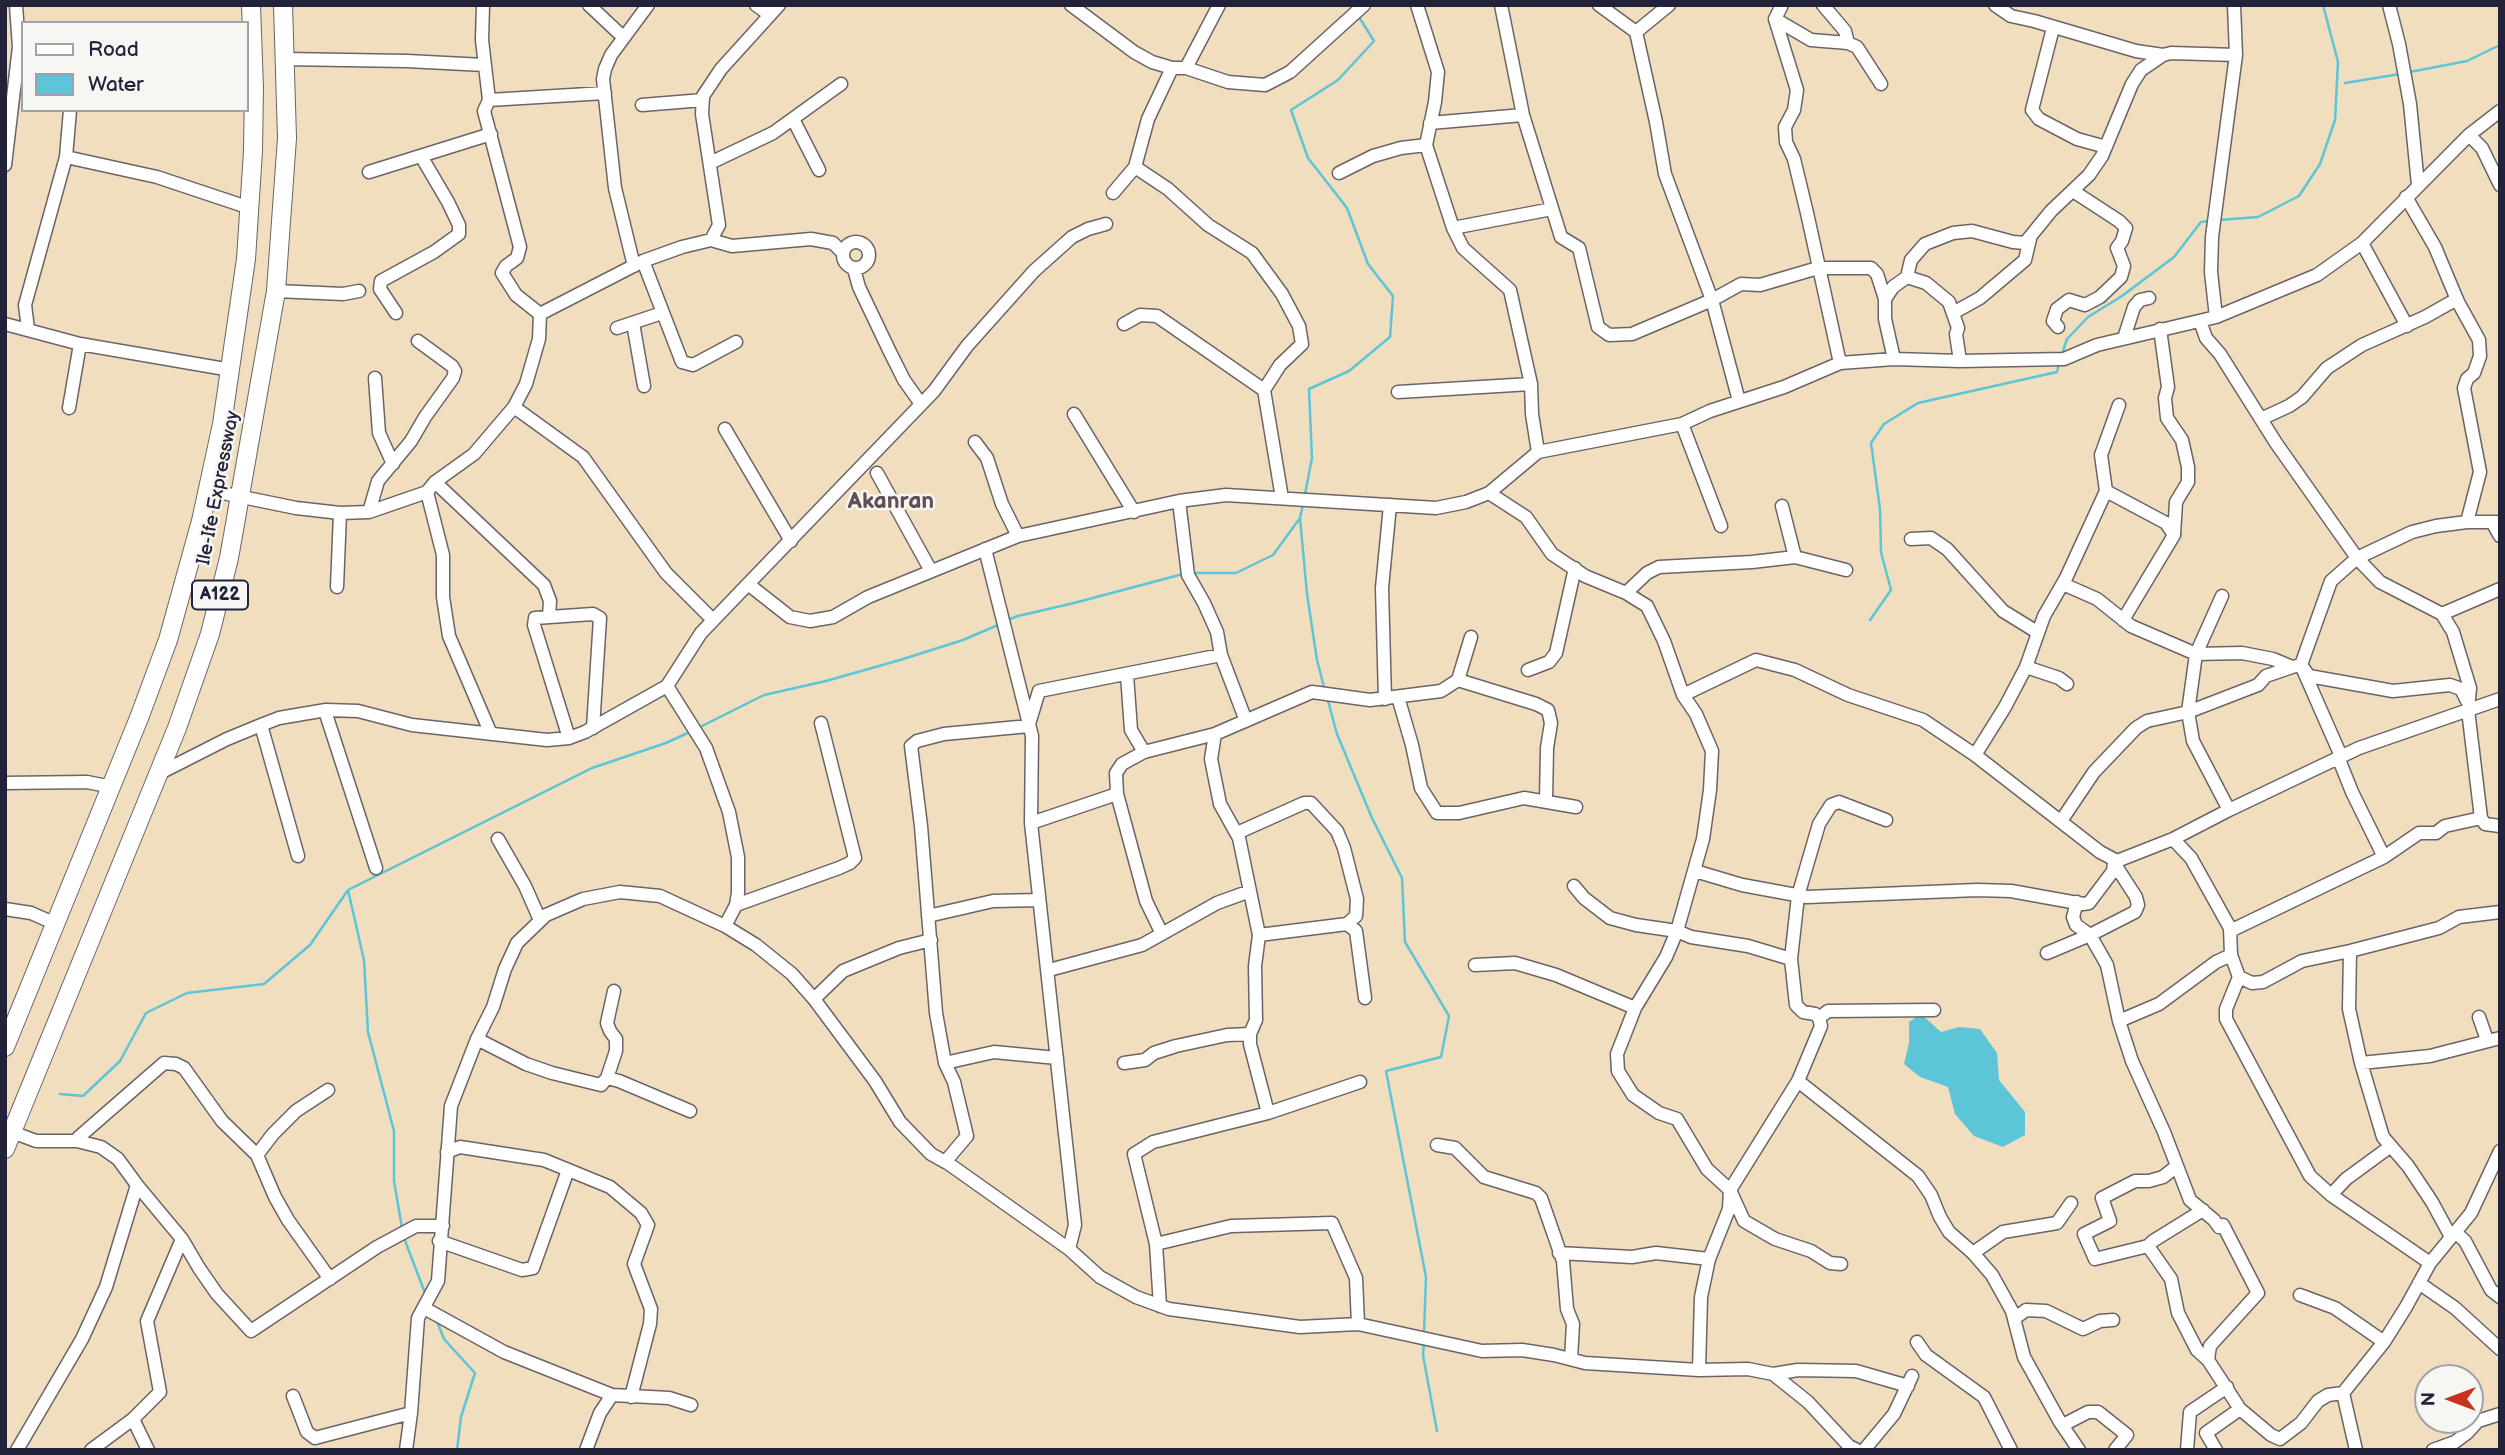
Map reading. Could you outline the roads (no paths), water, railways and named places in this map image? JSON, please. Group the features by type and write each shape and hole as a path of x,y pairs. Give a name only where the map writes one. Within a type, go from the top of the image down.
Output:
{"highway":[{"name":"Ile-Ife Expressway","path":"5,1047 112,787 168,640 208,490 231,370 246,259 254,88 251,5"},
{"name":"Ile-Ife Expressway","path":"9,1141 158,775 210,634 229,558 276,291 287,138 283,5"}],"street":[{"path":"5,164 19,47 16,5"},
{"path":"483,5 484,65 489,100 484,111 520,247 517,258 506,266 502,273 516,295 540,314"},
{"path":"589,5 623,37"},
{"path":"648,5 623,37 605,69 615,188 638,263 682,362 694,365 736,342"},
{"path":"756,5 770,15"},
{"path":"711,240 719,225 702,114 703,100 709,85 721,69 779,5"},
{"path":"1071,5 1134,52 1152,62 1172,68 1186,68 1227,82 1265,85 1290,72 1359,10"},
{"path":"1186,68 1219,5"},
{"path":"1418,5 1438,72 1426,145 1453,228 1463,248 1510,290 1531,384 1538,452"},
{"path":"1501,5 1522,115 1561,237 1579,248 1598,327 1609,335 1632,334 1712,300 1741,284 1760,285 1818,268 1871,268 1877,274 1885,299 1885,319 1894,359"},
{"path":"1599,5 1636,32 1665,174 1712,300 1739,401"},
{"path":"1636,32 1669,5"},
{"path":"1782,5 1775,19 1797,90 1794,110 1785,127 1786,142 1801,186 1840,363"},
{"path":"1822,5 1846,32 1848,43"},
{"path":"1995,5 2011,16 2136,51 2163,55"},
{"path":"2216,317 2211,272 2212,237 2236,55 2234,5"},
{"path":"2389,5 2405,73 2418,185"},
{"path":"1775,19 1811,40 1848,43 1857,47 1881,84"},
{"path":"2053,28 2032,110 2039,119 2077,139 2106,148"},
{"path":"1885,299 1893,288 1907,277 1911,260 1926,244 1953,233 1972,231 2013,242 2025,243 2030,239 2051,211 2089,175 2106,148 2132,83 2141,71 2163,55 2236,55"},
{"path":"285,59 484,65"},
{"path":"1114,193 1135,167 1148,119 1172,68"},
{"path":"710,163 774,133 841,84"},
{"path":"489,100 605,93"},
{"path":"642,105 703,100"},
{"path":"748,584 790,617 810,621 833,617 868,597 1018,536 1179,501 1226,495 1436,508 1466,502 1489,493 1538,452 1682,424 1710,411 1784,387 1840,363 1894,359 2059,359 2097,345 2216,317 2317,275 2362,243 2469,135 2500,111"},
{"path":"28,329 25,306 66,157 70,112"},
{"path":"1430,123 1522,115"},
{"path":"793,119 819,170"},
{"path":"369,172 491,134"},
{"path":"2469,135 2482,148 2500,185"},
{"path":"1339,173 1373,156 1401,148 1426,145"},
{"path":"397,313 380,289 381,281 434,252 458,234 459,225 421,156"},
{"path":"66,157 158,177 250,208"},
{"path":"1135,167 1168,189 1208,225 1252,253 1282,294 1299,326 1301,344 1280,365 1264,390 1282,498"},
{"path":"2057,327 2053,321 2057,309 2070,300 2085,305 2100,297 2121,277 2124,266 2117,248 2126,228 2073,191"},
{"path":"2406,197 2440,255 2456,299 2479,340 2480,356 2474,373 2467,379 2464,388 2480,472 2475,482 2467,522"},
{"path":"1453,228 1552,209"},
{"path":"158,775 228,739 279,718 325,711 358,711 412,724 547,740 569,738 593,728 667,686 712,619 791,541 934,391 967,346 1034,271 1072,237 1106,224"},
{"path":"1953,313 1980,298 2025,260 2030,239"},
{"path":"540,314 638,263 711,240 732,246 827,240 842,252"},
{"path":"853,242 861,243 867,248 869,255 867,263 854,269 847,266 842,259 846,245 853,242"},
{"path":"2362,243 2407,326"},
{"path":"854,269 859,287 889,350 904,380 921,404"},
{"path":"1907,277 1926,282 1949,302 1958,328 1956,334 1960,361"},
{"path":"276,291 343,294 359,291"},
{"path":"2124,338 2134,307 2140,300 2149,298"},
{"path":"2263,418 2302,397 2327,368 2362,345 2407,326 2456,299"},
{"path":"617,328 662,313"},
{"path":"208,490 240,498 340,513 369,512 431,487 474,454 514,407 526,384 533,361 539,338 540,314"},
{"path":"1124,324 1140,315 1157,316 1264,390"},
{"path":"2200,321 2206,338 2220,354 2263,418 2276,443 2321,510 2357,558 2380,582 2442,614 2453,632 2470,688 2469,708 2481,818 2485,824 2500,826"},
{"path":"633,323 644,386"},
{"path":"5,324 80,344 231,370"},
{"path":"2123,620 2174,535 2176,502 2188,482 2188,467 2182,440 2167,418 2165,398 2168,387 2160,329"},
{"path":"369,512 378,481 411,442 453,378 455,371 452,366 418,341"},
{"path":"69,408 80,344"},
{"path":"375,378 379,433 393,464"},
{"path":"1398,392 1531,384"},
{"path":"1975,755 2026,667 2037,632 2063,584 2106,491 2101,455 2119,405"},
{"path":"514,407 583,457 666,573 712,619"},
{"path":"1074,414 1134,512"},
{"path":"1682,424 1721,526"},
{"path":"725,429 791,541"},
{"path":"975,442 987,458 1002,504 1018,536"},
{"path":"877,473 931,571"},
{"path":"431,487 544,585 550,601 549,617"},
{"path":"431,487 443,555 443,597 449,636 491,733"},
{"path":"2106,491 2166,523 2174,535"},
{"path":"1489,493 1526,517 1552,554 1585,576 1626,593 1647,606 1664,641 1683,695 1696,714 1712,751 1710,790 1695,871 1677,931 1666,957 1635,1008 1617,1054 1618,1071 1622,1080 1633,1096 1659,1113 1677,1119 1707,1169 1730,1190 1744,1221 1775,1239 1841,1264"},
{"path":"1179,501 1188,575 1205,603 1217,632 1221,655 1245,722"},
{"path":"1385,699 1382,588 1390,505"},
{"path":"1782,506 1795,556"},
{"path":"337,587 340,513"},
{"path":"2384,857 2296,666 2330,582 2357,558 2412,532 2436,526 2496,522 2500,536"},
{"path":"1911,539 1931,538 1947,549 2003,611 2037,632"},
{"path":"985,549 1032,736 1031,823 1075,1225 1069,1249"},
{"path":"1626,593 1647,573 1659,567 1752,562 1795,556 1846,570"},
{"path":"1528,670 1549,662 1556,653 1575,568"},
{"path":"2063,584 2097,599 2131,626 2196,654 2242,653 2296,666 2309,676 2393,691 2450,685 2462,689 2469,708"},
{"path":"2442,614 2500,589"},
{"path":"2222,596 2196,654 2188,712 2193,741 2229,810"},
{"path":"569,738 534,625 535,618 593,614 600,618 593,728"},
{"path":"1162,934 1146,901 1117,794 1116,772 1122,764 1144,752 1215,734 1312,692 1370,700 1441,691 1458,680 1471,637"},
{"path":"1028,726 1039,691 1221,655"},
{"path":"1683,695 1756,660 1795,670 1848,695 1923,720 1975,755 2116,862 2136,897 2138,905 2135,912 2047,953"},
{"path":"2061,821 2094,772 2136,728 2147,721 2188,712 2258,685 2266,676 2296,666"},
{"path":"2026,667 2059,678 2067,684"},
{"path":"2450,685 2465,671"},
{"path":"1127,675 1131,730 1144,752"},
{"path":"1458,680 1548,710 1551,723 1547,748 1546,800"},
{"path":"667,686 706,748 729,812 738,857 738,893 736,905 725,926"},
{"path":"1398,697 1421,788 1437,813 1459,813 1524,798 1576,807"},
{"path":"1695,871 1742,885 1798,896 1853,897 1977,890 2011,891 2088,903 2113,871 2116,862 2173,839 2340,757 2416,726 2500,699"},
{"path":"325,711 376,868"},
{"path":"736,905 839,868 855,858 821,723"},
{"path":"261,725 298,856"},
{"path":"945,1162 967,1136 954,1082 945,1063 936,1013 911,746 917,741 944,734 1028,726"},
{"path":"1215,734 1211,759 1220,804 1237,834 1259,935 1255,966 1256,1020 1250,1034 1250,1044 1268,1113"},
{"path":"5,783 87,782 112,787"},
{"path":"1031,823 1117,794"},
{"path":"1699,1370 1701,1297 1709,1259 1729,1209 1730,1190 1798,1081 1821,1026 1815,1014 1803,1012 1796,1005 1791,959 1798,896 1818,824 1831,805 1839,802 1886,820"},
{"path":"1237,834 1304,803 1311,803 1337,831 1357,899 1356,916 1347,924 1259,935"},
{"path":"2230,930 2384,857 2419,833 2436,832 2445,826 2481,818"},
{"path":"498,839 525,886 540,920"},
{"path":"2173,839 2192,858 2230,930 2231,955 2239,977 2226,1009 2226,1019 2309,1176 2331,1195 2430,1262"},
{"path":"1574,886 1584,898 1610,918 1677,931 1691,937 1748,946 1791,959"},
{"path":"1049,970 1142,945 1217,903 1250,891"},
{"path":"406,1450 418,1318 438,1281 451,1106 517,943 546,915 583,899 620,892 660,896 725,926 756,945 792,974 814,999 875,1081 900,1122 930,1154 1069,1249 1100,1277 1136,1297 1160,1306 1300,1327 1358,1324 1482,1351 1522,1350 1585,1363 1699,1370 1748,1369 1773,1374 1798,1370 1856,1371 1910,1381 1894,1414 1864,1450"},
{"path":"928,916 993,901 1040,900"},
{"path":"2077,902 2073,917 2076,925 2090,935 2106,965 2132,1061 2190,1200 2219,1227 2223,1225 2258,1293 2210,1346 2207,1360"},
{"path":"5,909 31,913 56,924"},
{"path":"2239,977 2252,983 2263,982 2302,961 2440,928 2459,918 2500,912"},
{"path":"1347,924 1356,931 1365,998"},
{"path":"814,999 843,971 899,947 931,940"},
{"path":"2350,951 2349,1009 2361,1063 2383,1137 2453,1235 2465,1241 2491,1290 2500,1297"},
{"path":"2119,1021 2159,1004 2216,962 2231,955"},
{"path":"1475,965 1515,963 1556,975 1635,1008"},
{"path":"477,1039 526,1064 601,1084 607,1078 616,1051 616,1039 607,1023 614,991"},
{"path":"1819,1018 1828,1012 1934,1010"},
{"path":"2361,1063 2430,1056 2493,1039 2479,1017"},
{"path":"1124,1063 1145,1060 1175,1046 1227,1035 1250,1034"},
{"path":"945,1063 994,1052 1057,1058"},
{"path":"77,1141 164,1063 184,1068 222,1121 257,1155 288,1220 330,1279"},
{"path":"607,1078 690,1111"},
{"path":"1798,1081 1918,1176 1950,1232 1992,1275 2014,1319 2024,1357 2079,1450"},
{"path":"1160,1306 1156,1244 1135,1154 1153,1142 1268,1113 1360,1082"},
{"path":"257,1155 296,1111 328,1090"},
{"path":"9,1141 77,1141 101,1147 118,1158 182,1239 217,1294 251,1331 377,1247 416,1226 443,1226"},
{"path":"1437,1145 1455,1149 1484,1177 1538,1195 1563,1261 1567,1310 1573,1324 1571,1359"},
{"path":"2331,1195 2346,1179 2391,1146"},
{"path":"447,1152 460,1147 544,1160 610,1187 641,1213 648,1224 634,1264 651,1309 650,1324 631,1397"},
{"path":"2148,1247 2171,1279 2178,1313 2191,1342 2227,1387 2240,1409 2271,1435 2280,1439 2301,1423 2318,1401 2328,1395 2343,1393 2384,1342 2430,1262 2471,1213 2500,1150"},
{"path":"2177,1166 2162,1177 2149,1181 2134,1181 2102,1198 2110,1221 2084,1234 2095,1259 2148,1247 2152,1241 2203,1210"},
{"path":"439,1241 522,1270 533,1268 568,1170"},
{"path":"17,1450 82,1339 101,1298 137,1185"},
{"path":"1973,1253 2003,1232 2057,1223 2071,1203"},
{"path":"1156,1244 1231,1226 1332,1223 1356,1278 1358,1324"},
{"path":"91,1450 133,1419 160,1392 147,1321 182,1239"},
{"path":"1559,1253 1632,1256 1656,1253 1709,1259"},
{"path":"2419,1283 2455,1308 2500,1349"},
{"path":"2300,1295 2335,1308 2384,1342"},
{"path":"424,1308 504,1352 612,1395 669,1398 691,1405"},
{"path":"2014,1319 2026,1310 2046,1311 2083,1329 2100,1321 2113,1320"},
{"path":"1917,1342 1926,1355 1984,1397 2011,1450"},
{"path":"1773,1374 1808,1402 1849,1446 1857,1450"},
{"path":"2187,1450 2190,1412 2227,1387"},
{"path":"2343,1393 2356,1450"},
{"path":"586,1450 600,1413 612,1395"},
{"path":"293,1396 307,1432 315,1438 411,1413"},
{"path":"2216,1450 2206,1433 2240,1409"},
{"path":"2063,1425 2088,1412 2098,1412 2127,1435 2115,1450"},
{"path":"2433,1450 2468,1433 2478,1421 2500,1415"},
{"path":"133,1419 148,1450"}],"water":[{"path":"1921,1014 1941,1032 1959,1027 1980,1029 1997,1053 1999,1080 2025,1112 2025,1135 2003,1147 1974,1136 1955,1114 1948,1087 1920,1077 1904,1064 1909,1043 1909,1022"}],"waterway":[{"path":"2219,220 2258,217 2299,196 2320,164 2335,120 2338,62 2323,5"},
{"path":"1305,494 1312,458 1309,389 1349,371 1390,337 1393,296 1368,264 1347,208 1308,158 1291,110 1338,80 1374,41 1359,17"},
{"path":"2410,72 2467,61 2500,45"},
{"path":"2345,83 2400,74"},
{"path":"2062,354 2067,339 2088,317 2122,296 2174,257 2201,222 2209,221"},
{"path":"1870,620 1891,590 1881,552 1880,509 1871,443 1884,424 1918,403 2057,372 2059,364"},
{"path":"1303,504 1300,518 1307,594 1317,660 1325,691"},
{"path":"1193,573 1236,573 1273,555 1300,518"},
{"path":"1007,620 1183,574"},
{"path":"698,728 764,695 900,660 963,640 998,625"},
{"path":"1327,697 1337,734 1372,818 1402,878 1405,942 1449,1016 1441,1057 1386,1071 1426,1277 1424,1333"},
{"path":"60,1094 83,1096 120,1061 146,1013 187,993 264,984 310,945 348,890 592,768 666,743 692,731"},
{"path":"348,890 364,960 368,1032 394,1131 394,1181 402,1228"},
{"path":"404,1238 425,1293"},
{"path":"436,1319 444,1339 475,1373 461,1417 457,1450"},
{"path":"1424,1343 1423,1355 1437,1431"}],"district":[{"name":"Akanran","path":"891,502"}]}
